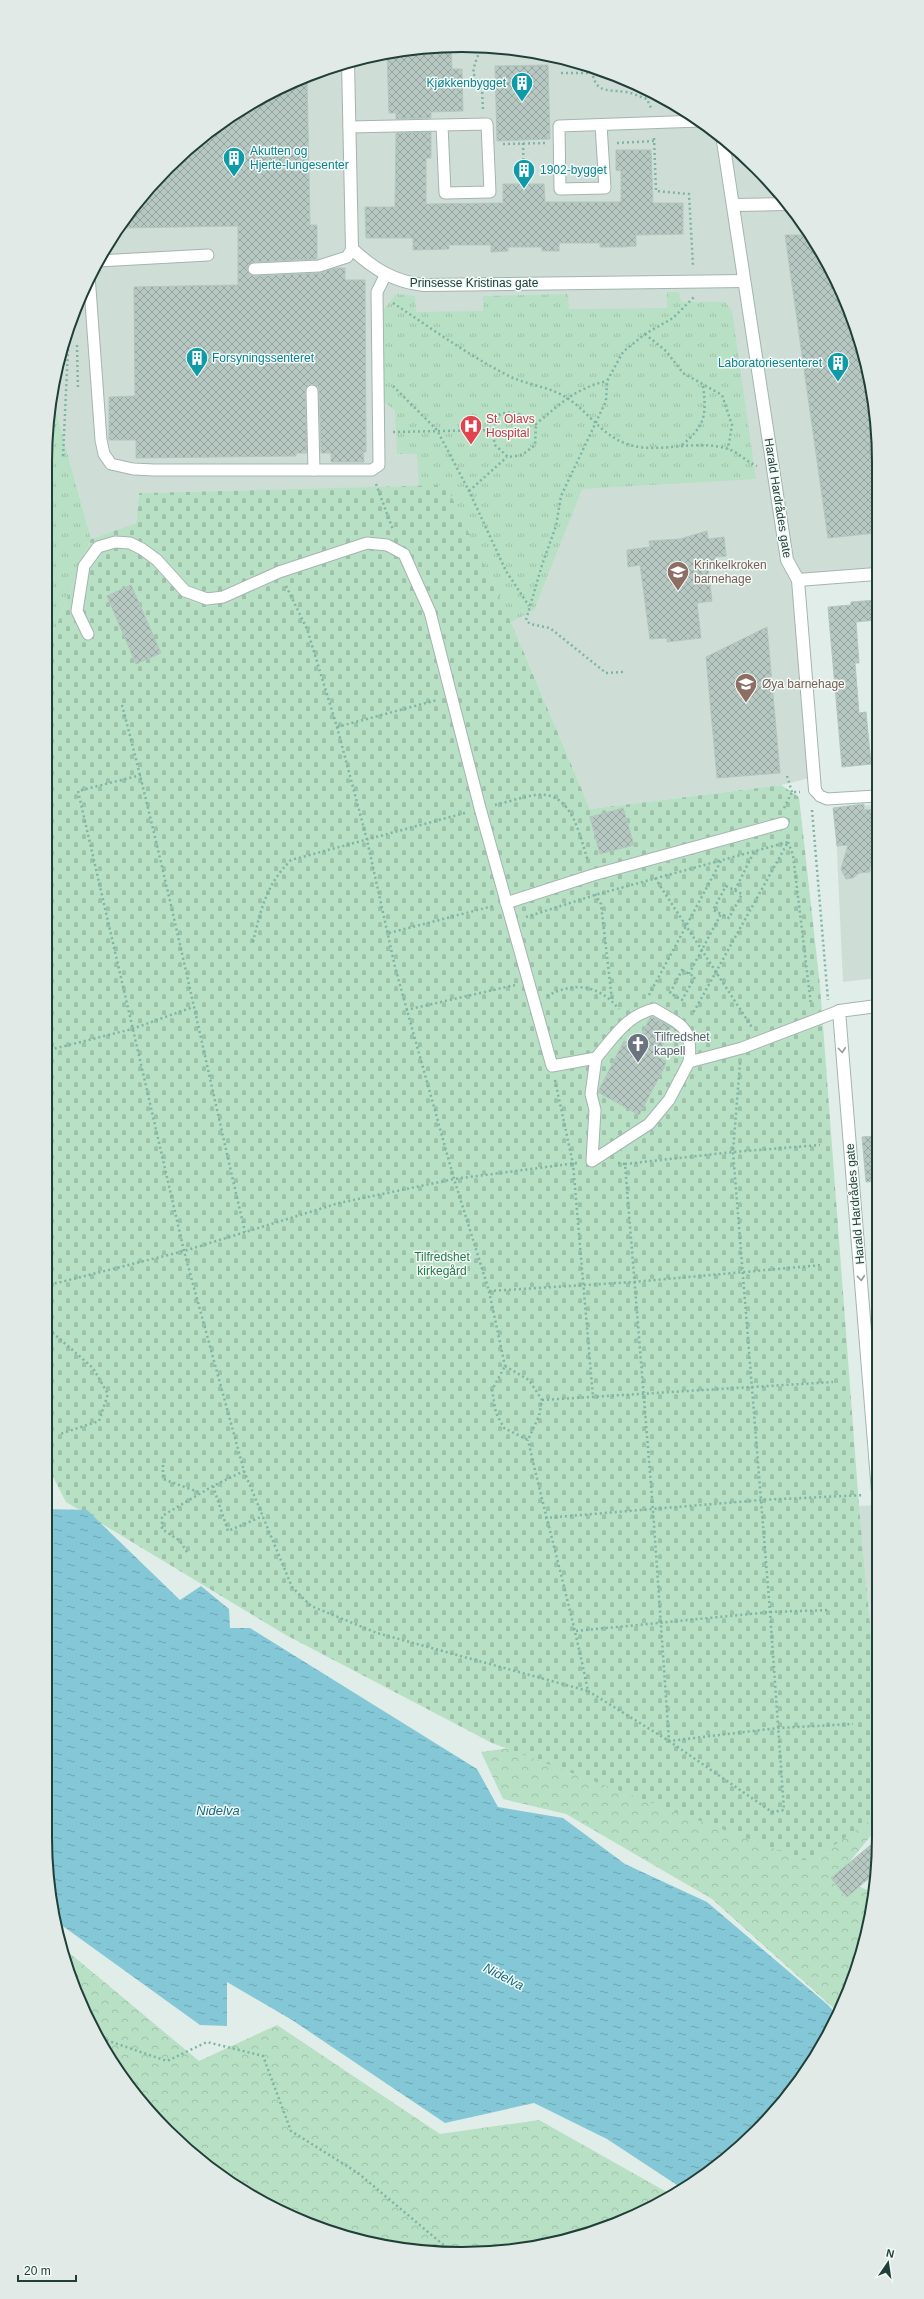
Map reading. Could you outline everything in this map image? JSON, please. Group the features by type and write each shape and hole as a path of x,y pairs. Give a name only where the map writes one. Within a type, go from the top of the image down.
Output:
{"street":[{"path":"348,68 352,249"},
{"name":"Harald Hardrådes gate","path":"724,147 787,560 798,580 815,790"},
{"path":"733,205 780,204"},
{"name":"Prinsesse Kristinas gate","path":"352,249 367,263 386,274 404,283 424,285 744,281"},
{"path":"798,580 872,574"},
{"path":"839,1011 872,1007"},
{"name":"Harald Hardrådes gate","path":"839,1011 872,1454"}],"lane":[{"path":"601,125 605,188 560,189 559,126 691,122"},
{"path":"349,127 487,124 490,192 445,193 442,125"},
{"path":"254,269 319,266 346,257 352,249"},
{"path":"105,261 208,255"},
{"path":"90,290 101,440 104,454 111,464 132,469 154,470 372,470 379,465 380,432 377,292 386,274"},
{"path":"312,391 314,470"},
{"path":"88,634 77,611 84,566 98,547 115,542 130,543 136,546 157,560 185,591 207,599 223,597 279,572 367,543 387,545 404,554 430,612 480,808 552,1066 596,1058"},
{"path":"815,790 820,796 827,800 872,796"},
{"path":"506,903 590,877 783,824"},
{"path":"654,1009 685,1028 691,1044 689,1062 669,1100 648,1124 592,1162 595,1110 591,1094 596,1058 628,1020 654,1009"},
{"path":"689,1062 742,1048 839,1011"}],"path":[{"path":"479,53 474,63 474,72 482,89 483,113 487,124"},
{"path":"561,73 588,72"},
{"path":"592,73 594,84 600,88 608,92 626,92 647,99 650,103 654,124 656,191 689,194 693,267"},
{"path":"602,143 654,141"},
{"path":"488,144 559,142"},
{"path":"523,144 524,184"},
{"path":"377,292 464,350 512,377 567,398 608,435 627,444 661,448 682,445 728,449 746,462 759,466"},
{"path":"623,672 606,673 550,628 530,624 526,620 556,526 561,496 606,401 607,382 623,352 644,334 673,318 695,297"},
{"path":"644,334 666,351 683,373 703,386 722,395 732,425 728,449"},
{"path":"77,338 78,390"},
{"path":"64,456 68,349"},
{"path":"379,378 393,385 438,430 469,491 506,571 529,607"},
{"path":"469,491 508,457 522,455 535,445 536,424 567,398 589,386 607,382"},
{"path":"682,445 702,423 706,406 703,386"},
{"path":"508,457 496,445 492,430 500,414 510,411 524,415 536,424"},
{"path":"380,432 492,430"},
{"path":"372,470 388,521 404,554"},
{"path":"279,572 307,629 337,727 367,840 406,1010 427,1076 454,1179 488,1291 505,1366 492,1390 496,1413 504,1428 528,1440"},
{"path":"337,727 451,697"},
{"path":"122,705 153,821 193,1007 245,1232"},
{"path":"141,775 78,791 184,1251 244,1471 292,1587 311,1606 377,1633 588,1691 669,1741 772,1812 784,1810 770,1612 732,1152 742,1048"},
{"path":"787,776 792,792"},
{"path":"815,790 812,806 829,1003 839,1011"},
{"path":"253,942 263,903 276,874 291,860 480,808 536,795 557,797 572,812 595,895 601,904 612,1000"},
{"path":"511,922 595,895 788,842"},
{"path":"685,1028 788,842"},
{"path":"788,842 793,855 814,1021"},
{"path":"735,890 755,851"},
{"path":"644,1012 646,1001 721,860"},
{"path":"655,878 702,948 761,1041"},
{"path":"726,886 735,890 742,894 729,918 713,910 726,886"},
{"path":"389,933 506,903"},
{"path":"689,974 721,914"},
{"path":"682,970 689,974 694,977 682,1000 670,993 682,970"},
{"path":"406,1010 528,982"},
{"path":"535,1002 559,989 574,986 596,991 612,1000 628,1020"},
{"path":"52,1049 132,1029 193,1007"},
{"path":"552,1066 573,1164 582,1284 593,1397"},
{"path":"52,1284 184,1251 339,1203 454,1179 592,1162 624,1164 732,1152 820,1145"},
{"path":"624,1164 662,1624 669,1741"},
{"path":"488,1291 633,1282 822,1265"},
{"path":"52,1332 93,1368 108,1394 99,1421 60,1434"},
{"path":"505,1366 529,1380 542,1400 539,1416 528,1440 546,1518 576,1631 588,1691"},
{"path":"542,1400 833,1382"},
{"path":"163,1465 163,1479 201,1493"},
{"path":"187,1552 180,1541 162,1529 162,1516 213,1486 244,1471"},
{"path":"213,1486 228,1531 263,1516"},
{"path":"546,1518 761,1500 872,1494"},
{"path":"576,1631 662,1624 770,1612 830,1610"},
{"path":"669,1741 778,1728 853,1724"},
{"path":"106,2040 167,2061 207,2042 263,2056 290,2131 358,2173 445,2246"}],"shaded area":[{"name":"St. Olavs Hospital","path":"462,52 489,53 542,60 568,66 619,83 643,94 690,121 712,137 752,172 787,212 803,234 830,281 841,305 858,356 864,382 871,435 872,574 798,580 813,777 781,785 590,809 511,622 419,486 139,493 136,523 91,539 56,410 60,382 74,330 83,305 107,257 137,212 172,172 212,137 234,121 281,94 305,83 356,66 382,60 435,53"},
{"path":"872,804 872,979 843,982 835,809"},
{"path":"872,1505 872,1646 859,1506"}],"green space":[{"path":"667,292 679,292 681,302 725,302 732,311 756,479 582,489 534,610 511,622 446,486 419,486 417,454 397,454 395,411 383,401 382,312 396,294 415,296 416,312 483,311 483,296 568,294 569,309 667,308"},
{"path":"56,410 91,539 52,634 52,462"},
{"name":"Tilfredshet kirkegård","path":"446,485 511,622 590,809 781,785 799,797 820,986 859,1506 872,1646 872,1819 810,1862 492,1743 284,1634 66,1502 52,1475 52,634 91,539 136,523 139,493"},
{"path":"872,1697 872,1834 837,1877 868,1891 858,1943 841,1994 834,2009 712,1899 566,1814 503,1799 481,1752"},
{"path":"69,1952 199,2061 277,2025 440,2134 539,2120 667,2192 619,2216 568,2233 542,2239 489,2246 435,2246 408,2243 356,2233 330,2225 281,2205 234,2178 212,2162 172,2127 137,2087 107,2042 83,1994"}],"water":[{"name":"Nidelva","path":"52,1509 87,1510 180,1600 201,1586 229,1609 230,1628 250,1628 477,1769 498,1807 563,1818 625,1864 707,1902 833,2011 803,2065 770,2107 752,2127 732,2145 712,2162 678,2185 607,2139 534,2103 445,2123 292,2020 227,1982 227,2026 200,2025 62,1925 56,1891 52,1837"}],"building":[{"path":"451,52 452,69 462,69 463,111 431,112 431,118 396,119 396,113 389,113 387,59"},
{"name":"Kjøkkenbygget","path":"548,65 550,139 497,141 495,66"},
{"path":"307,82 310,225 317,225 317,259 254,262 248,265 247,270 250,275 254,276 319,273 336,268 345,268 345,280 365,280 366,452 363,452 364,462 331,462 331,453 321,453 319,391 318,387 312,384 308,385 305,391 307,453 296,453 296,456 136,458 136,440 109,440 109,397 135,396 134,287 238,285 238,226 125,228 137,212 172,172 212,137 257,107"},
{"name":"1902-bygget","path":"431,132 431,158 426,158 426,204 503,203 503,184 544,184 545,202 621,202 621,171 616,170 616,150 651,150 653,203 683,203 683,234 636,235 636,246 600,247 600,243 559,243 559,251 542,251 542,247 508,247 508,251 491,252 491,245 449,245 449,249 413,250 413,238 366,238 365,207 395,207 396,133"},
{"name":"Laboratoriesenteret","path":"785,235 804,235 830,281 841,305 858,356 868,408 872,462 872,533 828,538"},
{"path":"707,531 708,539 724,537 726,556 715,557 716,566 708,567 712,601 697,603 701,638 667,642 667,638 650,639 640,565 628,567 627,550 650,547 649,541 680,539"},
{"path":"131,585 161,653 136,664 107,596"},
{"path":"872,600 872,620 856,622 859,663 855,663 859,713 866,712 871,764 842,767 828,607 851,605 851,602"},
{"path":"767,627 780,773 717,778 706,657"},
{"path":"864,804 864,810 872,809 872,866 870,866 870,872 859,873 853,878 846,879 841,869 848,845 837,846 833,808"},
{"path":"623,808 634,845 600,854 590,817"},
{"name":"Tilfredshet kapell","path":"653,1017 671,1027 657,1057 666,1061 664,1068 639,1115 598,1092 624,1041 636,1046 650,1018"},
{"path":"872,1136 872,1181 866,1182 862,1137"},
{"path":"872,1844 869,1878 847,1897 831,1878"}],"place":[{"name":"Kjøkkenbygget","path":"522,102"},
{"name":"Akutten og Hjerte-lungesenter","path":"234,178"},
{"name":"1902-bygget","path":"524,190"},
{"name":"Forsyningssenteret","path":"197,378"},
{"name":"Laboratoriesenteret","path":"838,382"},
{"name":"St. Olavs Hospital","path":"471,446"},
{"name":"Krinkelkroken barnehage","path":"678,592"},
{"name":"Øya barnehage","path":"746,704"},
{"name":"Tilfredshet kapell","path":"638,1064"}]}
